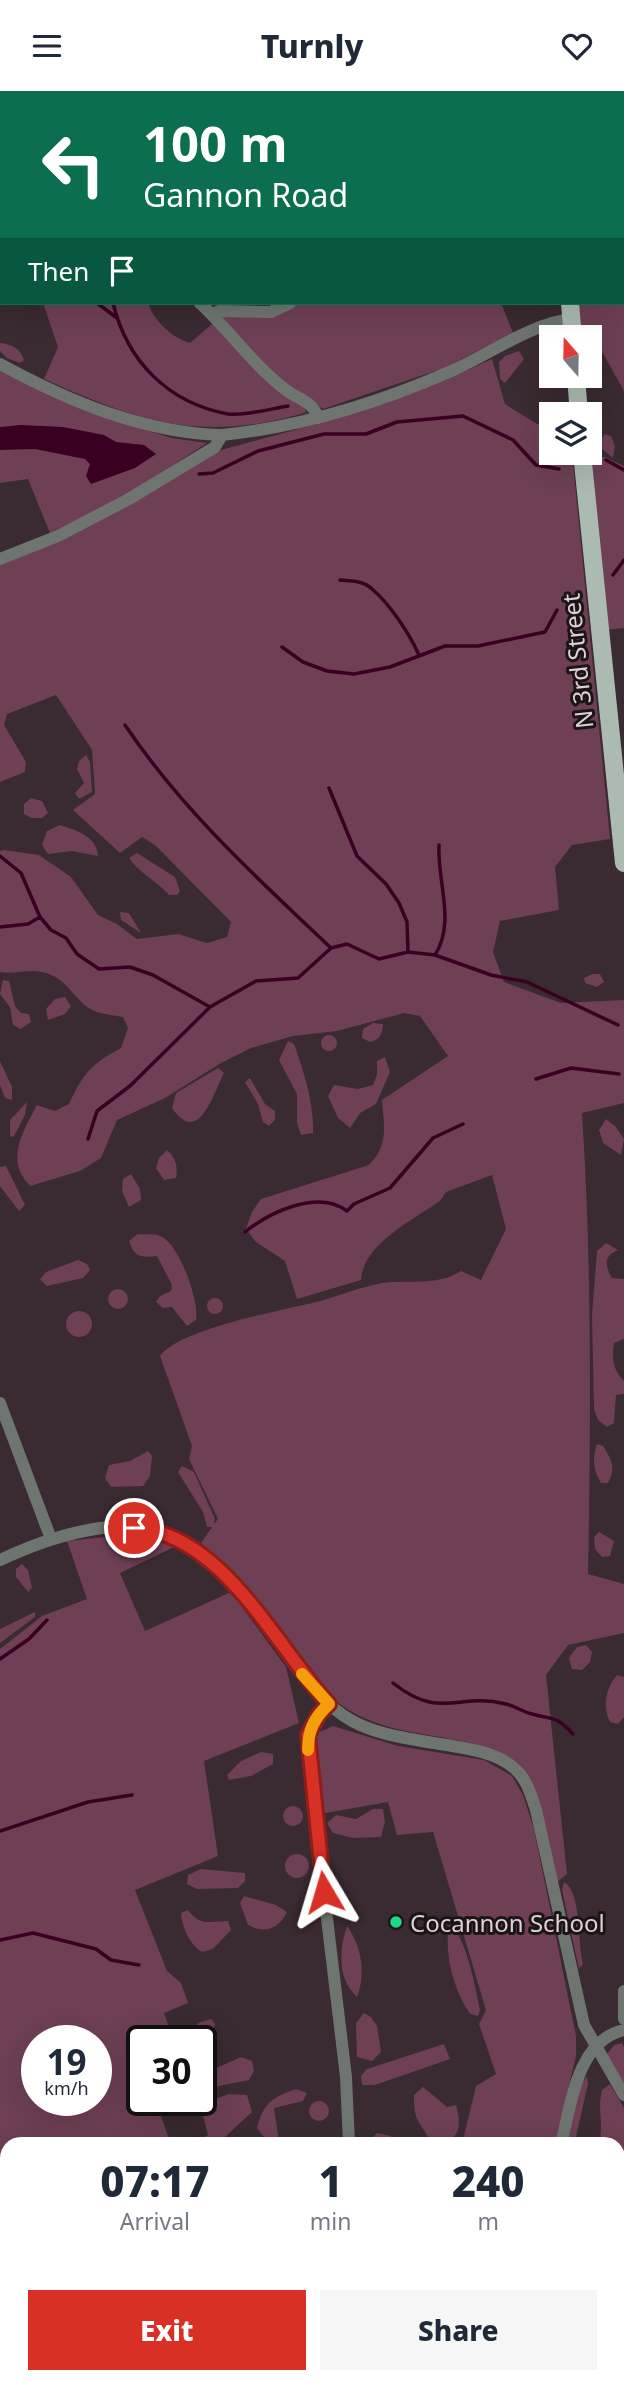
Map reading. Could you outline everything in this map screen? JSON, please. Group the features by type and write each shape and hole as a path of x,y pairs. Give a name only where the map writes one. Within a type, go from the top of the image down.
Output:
{"main road":[{"name":"N 3rd Street","path":"583,465 624,863"}],"street":[{"path":"202,305 260,368 289,392 310,403 318,418"},
{"path":"212,314 219,311 271,312 285,305"},
{"path":"0,364 74,399 126,419 172,431 222,435 318,418 446,374 571,311"},
{"path":"0,559 58,536 129,499 215,447 222,435"},
{"path":"0,1403 51,1539"},
{"path":"0,1560 51,1539 134,1528 166,1533 193,1546 225,1574 329,1704 365,1728 387,1737 487,1754 504,1761 524,1779 536,1810 584,2025 624,2095"},
{"path":"329,1704 319,1714 308,1735 309,1760 346,2077 349,2137"},
{"path":"624,1991 624,2019"},
{"path":"563,2137 578,2077 605,2038 624,2030"}],"shaded area":[{"path":"44,305 149,305 164,327 176,337 190,343 213,323 306,409 305,413 268,422 202,427 141,417 44,379 58,347"},
{"path":"294,305 502,305 513,333 444,368 323,409 291,389 229,330 221,315 272,316"},
{"path":"577,305 624,305 624,391 602,352 602,325 579,325"},
{"path":"0,343 15,347 24,360 20,363 7,358 0,351"},
{"path":"519,351 524,359 505,383 500,379 499,362 505,356"},
{"path":"492,359 505,404 539,424 539,465 573,465 610,839 572,845 555,867 559,910 500,921 493,952 504,982 561,1003 624,1000 624,1103 582,1113 590,1343 588,1574 624,1584 624,1633 568,1645 546,1675 567,1874 557,1882 519,1764 501,1753 481,1746 388,1727 365,1719 344,1707 317,1682 239,1581 201,1543 212,1527 207,1527 203,1512 178,1472 182,1466 194,1472 215,1519 214,1524 218,1519 189,1459 192,1446 160,1356 171,1346 211,1329 374,1285 432,1281 461,1271 481,1280 506,1229 492,1175 446,1192 440,1201 391,1234 370,1255 361,1280 297,1299 285,1261 256,1242 246,1229 252,1212 261,1199 369,1165 380,1150 384,1135 382,1100 448,1056 420,1016 404,1013 337,1031 293,1036 251,1048 221,1063 165,1098 117,1120 101,1158 80,1171 30,1186 18,1166 17,1156 18,1146 37,1105 55,1111 69,1104 89,1071 102,1059 121,1048 128,1028 123,1017 90,1009 65,984 49,974 36,971 0,972 0,851 4,850 39,855 71,877 98,915 117,924 137,939 178,934 207,943 227,937 231,922 155,845 142,837 120,853 73,810 95,794 92,750 56,695 7,714 4,725 26,762 25,772 0,782 0,564 221,450 313,425 454,376"},
{"path":"0,369 126,424 172,438 207,443 124,497 50,533 28,479 0,483"},
{"path":"0,427 63,427 104,435 116,442 144,445 156,454 135,468 91,484 86,476 90,464 85,459 35,449 0,450"},
{"path":"605,434 611,436 615,446 613,458 602,449 602,438"},
{"path":"602,457 624,466 624,628 605,630 591,465 602,465"},
{"path":"86,755 90,762 92,792 79,799 75,793 84,783 77,769 79,761"},
{"path":"31,798 42,801 48,813 42,818 31,818 24,814 24,804"},
{"path":"60,825 90,839 98,856 72,851 48,854 42,845 47,831"},
{"path":"137,853 175,877 180,891 177,895 169,895 133,863 129,858"},
{"path":"120,912 129,913 141,933 121,920"},
{"path":"600,974 604,982 597,987 585,983 584,978"},
{"path":"3,980 9,981 15,1006 21,1013 29,1014 31,1022 21,1029 13,1025 10,1007 0,994"},
{"path":"65,997 71,1006 65,1014 48,1020 46,1009 55,999"},
{"path":"373,1023 383,1024 383,1028 378,1038 370,1042 362,1038 363,1029"},
{"path":"326,1035 332,1035 337,1043 335,1049 326,1051 321,1046 321,1040"},
{"path":"288,1041 294,1044 305,1077 312,1110 313,1133 301,1135 297,1123 297,1094 279,1060"},
{"path":"385,1057 390,1072 376,1104 360,1113 350,1128 338,1118 328,1096 334,1085 358,1089 373,1085 377,1075 377,1061"},
{"path":"0,1061 12,1087 12,1100 5,1098 0,1085"},
{"path":"218,1068 224,1073 204,1113 197,1120 190,1122 182,1119 172,1108 176,1093"},
{"path":"250,1078 265,1104 275,1111 275,1120 269,1126 263,1122 258,1104 245,1082"},
{"path":"27,1102 25,1115 14,1136 10,1137 10,1120"},
{"path":"606,1119 624,1139 621,1155 603,1143 599,1130"},
{"path":"167,1150 174,1159 177,1174 176,1178 164,1180 156,1168 159,1158"},
{"path":"6,1166 25,1205 19,1211 0,1186 0,1167"},
{"path":"131,1174 140,1189 141,1200 129,1207 122,1191 123,1179"},
{"path":"138,1234 160,1236 174,1249 181,1261 195,1301 196,1320 187,1326 172,1307 163,1308 156,1302 160,1296 171,1291 172,1285 157,1256 142,1256 133,1250 129,1241"},
{"path":"606,1243 618,1250 610,1255 607,1262 612,1278 624,1279 624,1339 614,1343 613,1354 615,1368 624,1381 624,1394 616,1395 614,1423 607,1427 598,1420 594,1409 592,1315 597,1251"},
{"path":"78,1260 87,1264 90,1270 83,1278 47,1286 40,1279 46,1272"},
{"path":"118,1289 125,1292 128,1299 125,1306 118,1309 111,1306 108,1299 111,1292"},
{"path":"215,1298 221,1300 221,1312 215,1314 209,1312 207,1306 209,1300"},
{"path":"79,1311 88,1315 92,1324 88,1333 79,1337 70,1333 66,1324 70,1315"},
{"path":"597,1444 603,1446 612,1464 608,1483 601,1483 596,1474 594,1460"},
{"path":"148,1451 152,1456 150,1476 143,1486 111,1487 105,1478 109,1465 130,1461"},
{"path":"599,1532 614,1541 610,1556 602,1557 595,1549 594,1537"},
{"path":"133,1534 154,1536 178,1545 120,1573 145,1631 231,1592 286,1667 299,1723 204,1761 218,1856 135,1890 167,1971 181,1983 188,2003 164,2013 168,2025 126,2025 126,2116 161,2116 168,2137 0,2137 0,1649 42,1616 87,1599 67,1541"},
{"path":"22,1564 28,1570 32,1588 28,1592 16,1577 16,1569"},
{"path":"35,1612 35,1617 0,1643 0,1629"},
{"path":"586,1645 592,1652 590,1662 582,1670 572,1669 569,1658 577,1647"},
{"path":"617,1675 624,1677 624,1717 618,1724 610,1722 606,1704 608,1691"},
{"path":"333,1726 398,1746 484,1760 512,1776 523,1795 534,1829 576,2036 576,2056 557,2137 464,2137 476,2086 496,2074 479,2024 486,2010 433,1832 397,1835 388,1802 320,1814 314,1743 317,1733"},
{"path":"261,1752 273,1754 273,1764 251,1776 229,1780 227,1775 241,1761"},
{"path":"293,1806 300,1809 303,1816 300,1823 293,1826 286,1823 283,1816 286,1809"},
{"path":"373,1809 383,1809 385,1822 381,1837 353,1838 333,1833 327,1823 336,1815 356,1819"},
{"path":"297,1854 306,1857 309,1866 306,1875 297,1878 288,1875 285,1866 288,1857"},
{"path":"201,1869 245,1873 245,1881 238,1888 197,1889 187,1884 188,1875"},
{"path":"564,1882 570,1887 576,1907 583,1964 579,1969 562,1890"},
{"path":"244,1896 276,1905 287,1912 276,1926 254,1928 248,1925 240,1903"},
{"path":"188,1910 201,1921 228,1921 231,1930 213,1949 202,1952 190,1941 183,1924 181,1913"},
{"path":"449,1924 461,1940 469,1963 480,2010 478,2016 470,2014 451,1971"},
{"path":"347,1926 361,1961 357,1997 350,1990 343,1973 341,1954"},
{"path":"364,2013 371,2017 377,2026 381,2052 372,2061 357,2057 356,2023"},
{"path":"211,2019 215,2024 197,2025"},
{"path":"622,2043 624,2083 607,2054 614,2045"},
{"path":"444,2044 450,2059 375,2085 362,2085 361,2076 367,2069"},
{"path":"241,2057 252,2061 254,2071 249,2080 217,2086 217,2068"},
{"path":"587,2076 588,2084 576,2137 568,2137 581,2084"},
{"path":"610,2084 624,2108 624,2137 600,2137 602,2090"},
{"path":"423,2087 447,2107 456,2105 459,2126 453,2137 428,2137 418,2120 414,2095"},
{"path":"296,2089 307,2093 303,2101 274,2108 278,2137 264,2137 257,2128 262,2112 270,2102"},
{"path":"229,2094 247,2095 252,2112 225,2137 205,2137 208,2135 203,2116 217,2116 217,2098"},
{"path":"319,2101 326,2104 329,2111 326,2118 319,2121 312,2118 309,2111 312,2104"},
{"path":"377,2133 392,2137 373,2137"}],"waterway":[{"path":"100,305 117,318"},
{"path":"114,305 128,343 140,361 153,376 187,400 228,414 288,406"},
{"path":"199,474 213,473 258,451 324,434 366,434 397,422 463,416 513,440 536,465 559,469"},
{"path":"606,460 624,470"},
{"path":"613,575 624,560"},
{"path":"340,580 369,586 398,619 418,653"},
{"path":"282,647 303,662 327,671 354,674 390,667 445,646 478,646 545,632 557,610"},
{"path":"125,725 147,756 196,814 248,869 331,948"},
{"path":"329,788 357,856 386,884 399,903 407,922 408,952"},
{"path":"435,955 441,942 445,915 439,845"},
{"path":"0,856 21,873 40,917 51,930 66,938 77,954 99,969 130,967 153,975 210,1007"},
{"path":"0,927 28,924 40,917"},
{"path":"88,1139 97,1111 130,1086 210,1007 256,981 298,978 331,948 347,944 379,959 408,952 435,955 491,975 527,982 618,1025"},
{"path":"536,1079 571,1068 619,1074"},
{"path":"245,1232 267,1217 294,1206 322,1202 347,1211 354,1204 390,1188 433,1138 463,1124"},
{"path":"0,1659 29,1639 47,1620"},
{"path":"393,1683 424,1701 489,1701 509,1705 555,1720 573,1734"},
{"path":"0,1831 88,1802 132,1795"},
{"path":"0,1940 33,1933 96,1949 111,1960 139,1965"}],"slow traffic":[{"path":"302,1674 329,1704 313,1724 308,1735 308,1750"}],"place":[{"name":"Cocannon School","path":"396,1922"}],"route":[{"path":"134,1528 151,1529 179,1538 210,1559 329,1704 319,1714 308,1735 324,1892"}]}
